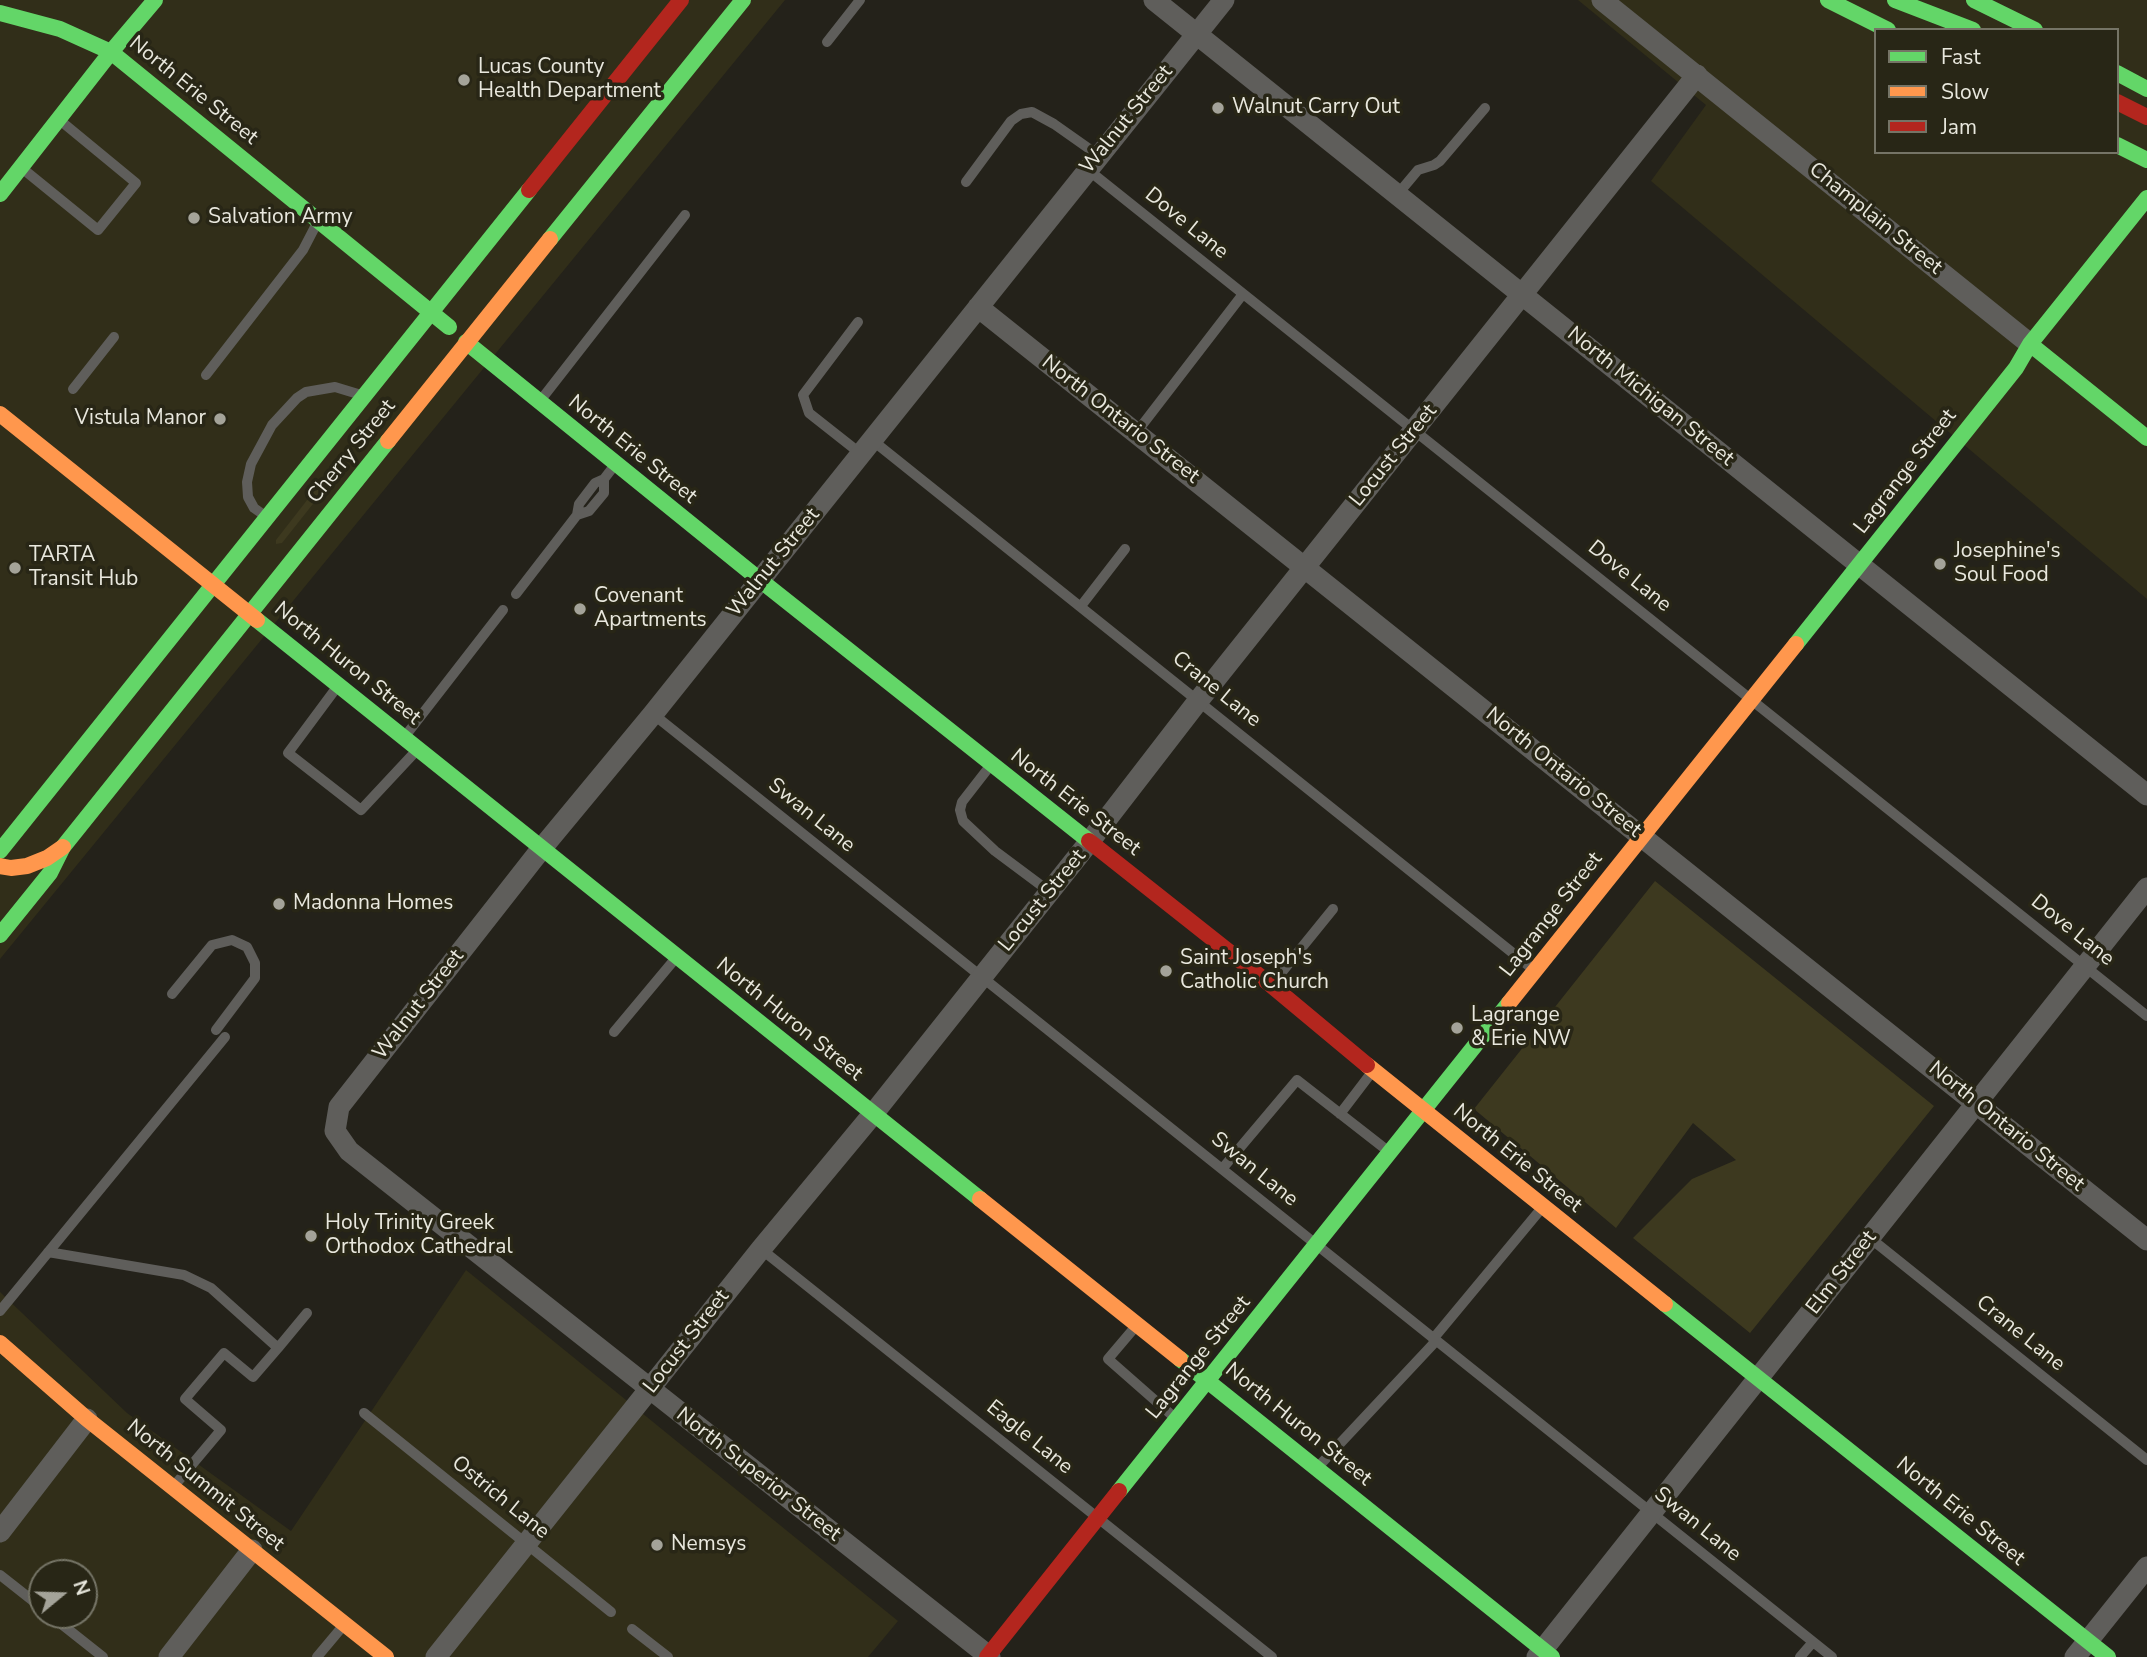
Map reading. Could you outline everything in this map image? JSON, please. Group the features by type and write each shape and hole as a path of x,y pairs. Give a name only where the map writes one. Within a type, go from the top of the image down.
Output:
{"main road":[{"path":"0,194 111,51 155,0"},
{"name":"Cherry Street","path":"0,851 681,0"},
{"name":"Cherry Street","path":"0,935 50,873 63,847 743,0"},
{"path":"1828,0 1884,28"},
{"path":"1895,0 1968,28"},
{"path":"1974,0 2031,28"},
{"name":"North Erie Street","path":"0,13 60,29 111,51 616,464 1271,985 1423,1111 1758,1378 2081,1649 2108,1657"},
{"path":"2119,75 2147,89"},
{"path":"2119,103 2147,117"},
{"path":"2119,146 2147,160"},
{"name":"Lagrange Street","path":"989,1656 2016,368 2031,344 2147,198"},
{"name":"Champlain Street","path":"2031,344 2147,439"},
{"name":"North Huron Street","path":"0,414 1208,1380 1544,1654"},
{"path":"0,866 27,866 47,858 63,847"},
{"name":"North Summit Street","path":"0,1343 87,1419 386,1657"}],"street":[{"name":"North Michigan Street","path":"1154,0 2147,795"},
{"name":"Walnut Street","path":"335,1131 338,1107 542,848 653,714 1224,0"},
{"name":"Champlain Street","path":"1602,0 2031,344"},
{"name":"Locust Street","path":"436,1657 1050,892 1198,701 1697,75"},
{"name":"North Ontario Street","path":"978,307 2147,1240"},
{"name":"Elm Street","path":"1544,1654 1651,1513 2147,888"},
{"name":"North Superior Street","path":"335,1131 349,1151 989,1656"},
{"path":"0,1532 87,1419"},
{"path":"169,1657 252,1550"},
{"path":"2081,1649 2147,1567"}],"lane":[{"path":"827,42 860,0"},
{"path":"1397,195 1418,170 1440,161 1485,108"},
{"name":"Dove Lane","path":"966,182 1011,121 1021,114 1032,112 1054,124 1092,162 1242,293 2147,1016"},
{"path":"21,167 98,230 135,183 59,120"},
{"path":"540,402 685,215"},
{"path":"206,375 303,250 319,220"},
{"path":"1136,433 1242,293"},
{"name":"Crane Lane","path":"858,322 803,395 809,412 867,447 1080,606 1535,971"},
{"path":"73,388 114,337"},
{"path":"268,518 254,508 248,497 247,482 251,464 272,425 296,398 306,392 335,387 365,396"},
{"path":"516,594 577,515 579,504 595,483 604,479 616,464"},
{"path":"1080,606 1125,549"},
{"path":"404,737 503,610"},
{"path":"339,685 288,753 361,810 418,749"},
{"name":"Swan Lane","path":"653,714 1832,1657"},
{"path":"992,764 962,802 960,810 963,821 995,851 1050,892"},
{"path":"1271,985 1333,909"},
{"path":"0,1311 220,1034 255,978 255,962 247,947 232,940 212,944 172,994"},
{"path":"614,1032 677,957"},
{"path":"1340,1114 1374,1070"},
{"path":"1222,1169 1297,1080 1390,1153"},
{"path":"1317,1468 1435,1340 1543,1206"},
{"name":"Crane Lane","path":"1870,1238 2147,1460"},
{"name":"Eagle Lane","path":"761,1249 1272,1657"},
{"path":"48,1252 184,1275 211,1288 278,1348"},
{"path":"173,1487 221,1430 185,1399 224,1353 253,1377 306,1313"},
{"path":"1138,1324 1108,1359 1177,1419"},
{"name":"Ostrich Lane","path":"364,1413 611,1612"},
{"path":"0,1575 28,1597"},
{"path":"317,1657 344,1624"},
{"path":"68,1629 103,1657"},
{"path":"632,1629 668,1657"},
{"path":"1800,1657 1812,1642"}],"shaded area":[{"path":"0,0 785,0 0,959"},
{"path":"1578,0 2147,0 2147,599 1651,181 1706,105"},
{"path":"322,485 324,490 282,543 276,544 276,540 318,486"},
{"path":"1655,881 1934,1106 1750,1333 1633,1238 1692,1179 1736,1160 1693,1123 1616,1228 1474,1109"},
{"path":"466,1270 898,1621 868,1657 0,1657 0,1292 127,1413 291,1531"}],"traffic: fast":[{"path":"0,194 155,0"},
{"path":"550,239 743,0"},
{"path":"1828,0 1884,28"},
{"path":"1895,0 1968,28"},
{"path":"1974,0 2031,28"},
{"path":"0,13 60,29 111,52 449,327"},
{"path":"2119,74 2147,89"},
{"path":"2119,146 2147,160"},
{"path":"0,851 529,190"},
{"path":"1796,644 2016,368 2030,344 2147,198"},
{"path":"466,342 1089,841"},
{"path":"2030,344 2147,438"},
{"path":"0,935 50,873 63,847 388,441"},
{"path":"257,620 980,1199"},
{"path":"1119,1491 1509,1003"},
{"path":"1665,1304 2108,1657"},
{"path":"1180,1359 1552,1657"}],"traffic: slow":[{"path":"388,441 550,239"},
{"path":"0,414 257,620"},
{"path":"1509,1003 1796,644"},
{"path":"0,866 27,866 47,858 63,847"},
{"path":"1367,1065 1665,1304"},
{"path":"980,1199 1180,1359"},
{"path":"0,1343 87,1419 386,1657"}],"traffic: jam":[{"path":"529,190 681,0"},
{"path":"2119,103 2147,117"},
{"path":"1089,841 1367,1065"},
{"path":"987,1657 1119,1491"}],"place":[{"name":"Lucas County Health Department","path":"464,80"},
{"name":"Walnut Carry Out","path":"1218,108"},
{"name":"Salvation Army","path":"194,218"},
{"name":"Vistula Manor","path":"220,419"},
{"name":"Josephine's Soul Food","path":"1940,564"},
{"name":"TARTA Transit Hub","path":"15,568"},
{"name":"Covenant Apartments","path":"580,609"},
{"name":"Madonna Homes","path":"279,904"},
{"name":"Saint Joseph's Catholic Church","path":"1166,971"},
{"name":"Lagrange & Erie NW","path":"1457,1028"},
{"name":"Holy Trinity Greek Orthodox Cathedral","path":"311,1236"},
{"name":"Nemsys","path":"657,1545"}]}
